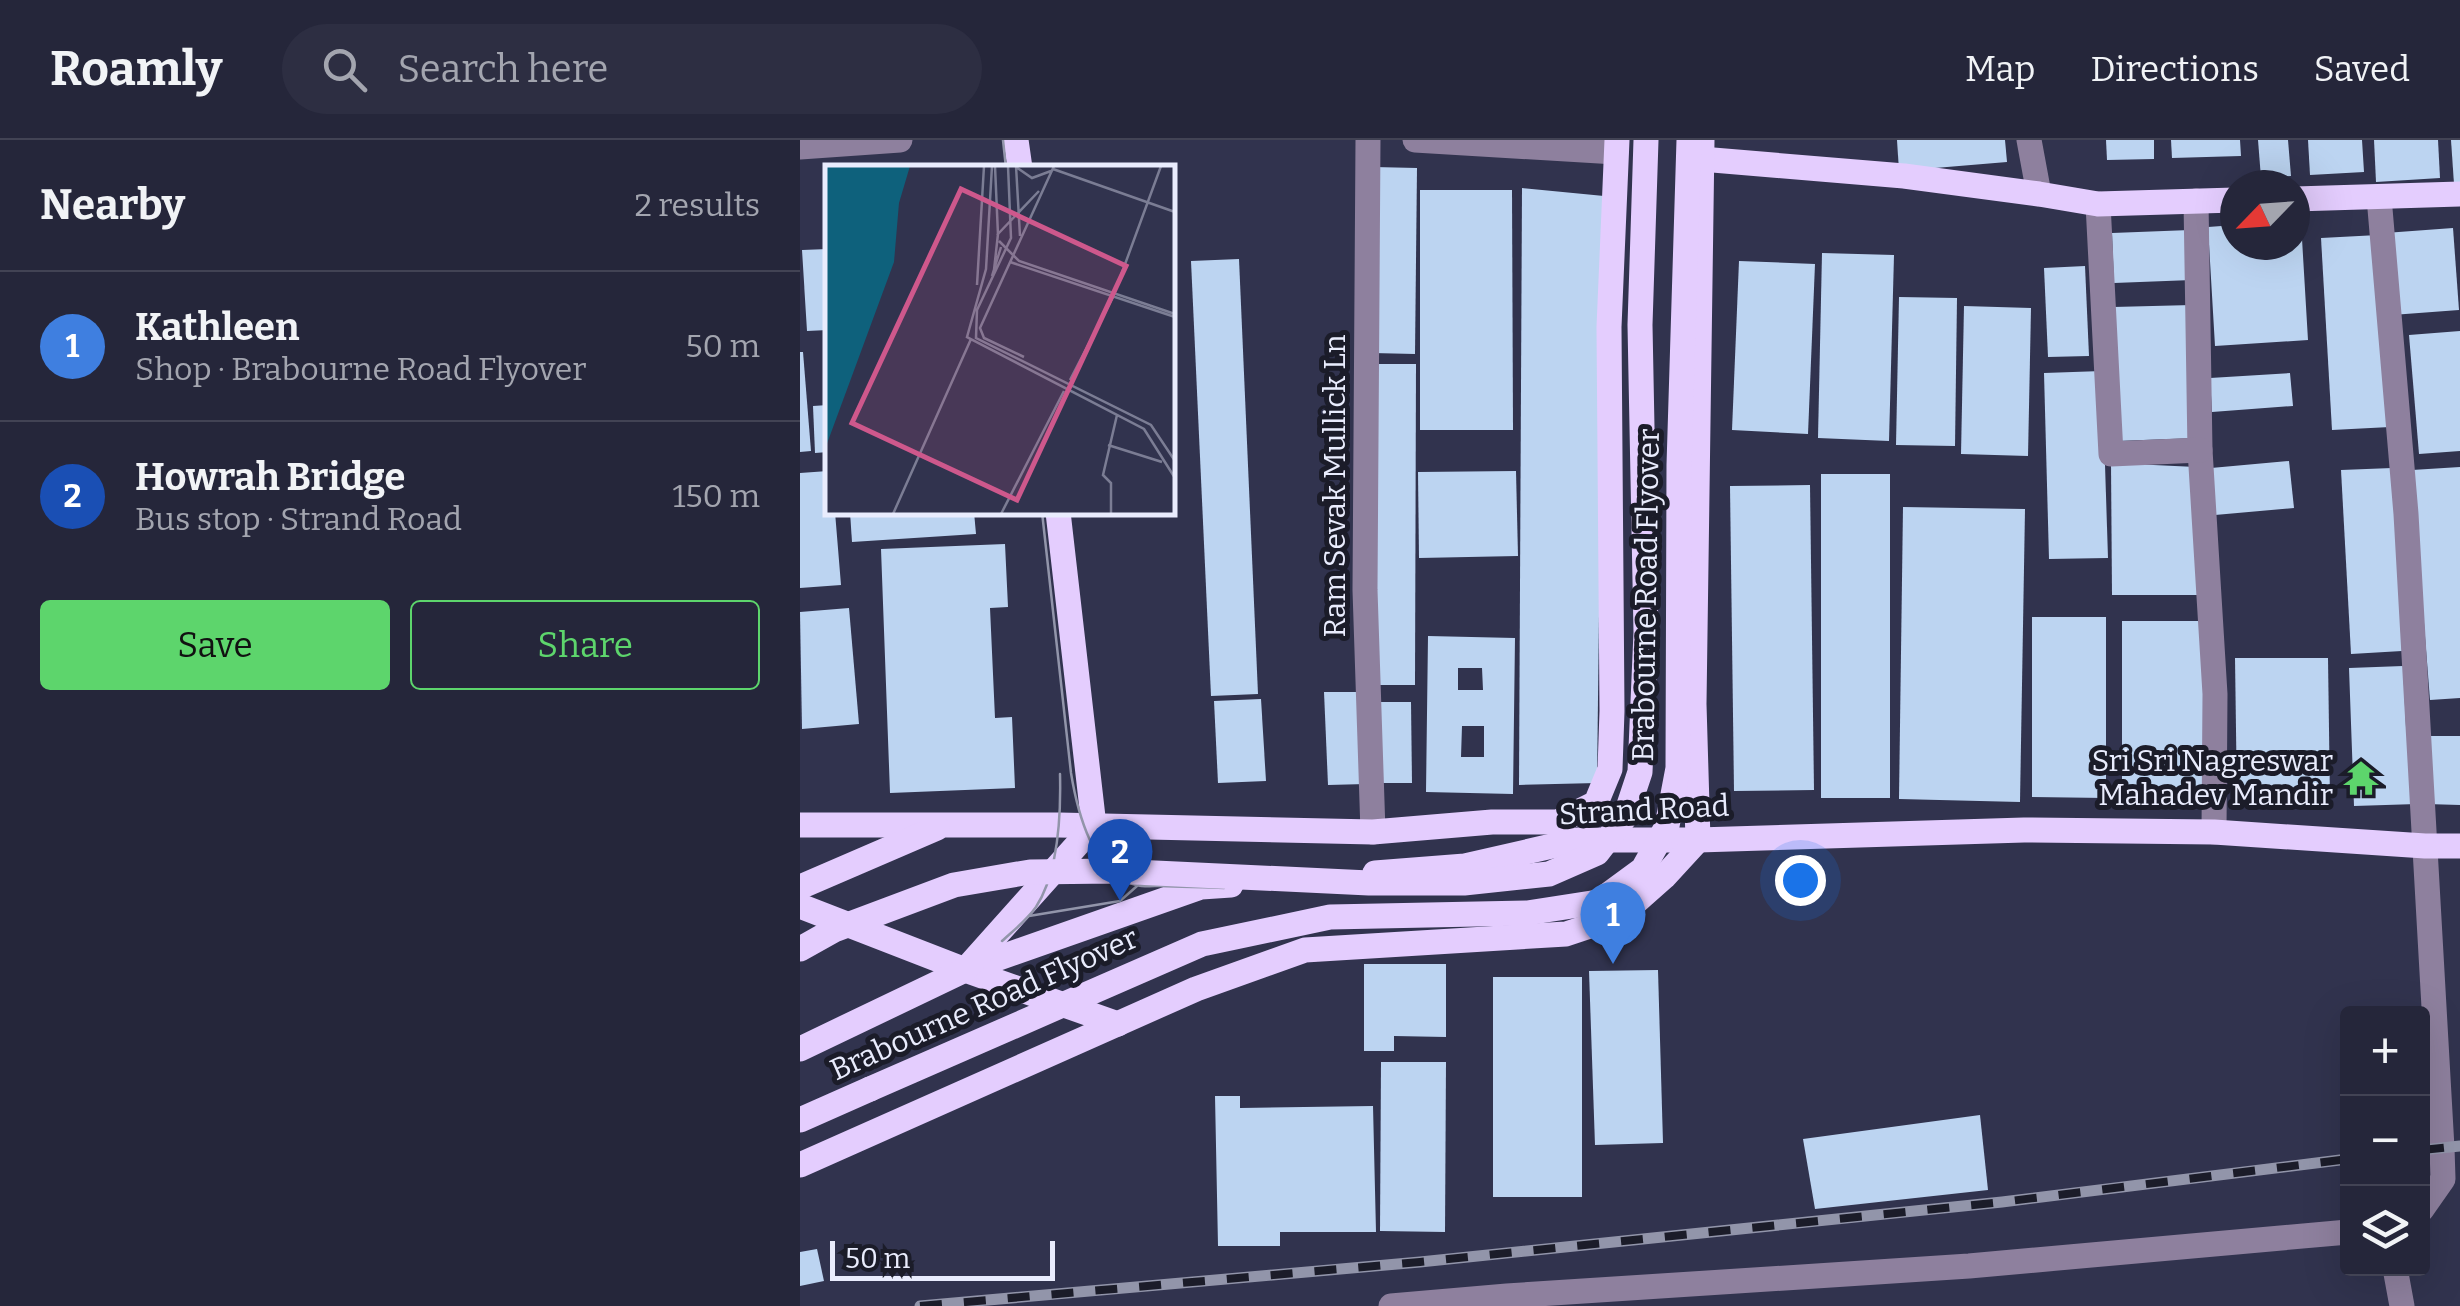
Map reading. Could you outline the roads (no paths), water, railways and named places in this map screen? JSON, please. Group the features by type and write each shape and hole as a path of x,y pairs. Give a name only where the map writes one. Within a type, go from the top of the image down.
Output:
{"main road":[{"path":"1016,140 1020,165"},
{"name":"Brabourne Road Flyover","path":"800,949 834,930 954,885 1030,872 1113,871 1369,883 1464,883 1549,874 1597,853 1626,817 1640,772 1646,632 1640,326 1646,140"},
{"name":"Strand Road","path":"800,825 1373,832 1492,822 1558,822 1596,803 1610,769 1612,711 1609,327 1617,146"},
{"path":"800,1165 1196,989 1304,950 1566,934 1620,916 1698,840 1694,704 1697,146 2098,204 2220,200"},
{"name":"Brabourne Road Flyover","path":"800,1120 1202,944 1330,917 1527,913 1598,902 1643,869 1667,826 1678,768 1679,465 1697,146"},
{"path":"2310,199 2460,194"},
{"path":"965,970 1094,826 1058,515"},
{"path":"800,887 946,824"},
{"name":"Strand Road","path":"800,1050 965,970 1201,887 1465,866 1578,840 2024,830 2214,832 2460,846"},
{"path":"800,906 1118,1024"}],"street":[{"path":"800,147 900,140"},
{"name":"Ram Sevak Mullick Ln","path":"1368,140 1365,590 1373,832"},
{"path":"1415,140 1617,146"},
{"path":"2030,140 2040,194"},
{"path":"2379,197 2406,514 2425,846 2451,1178 2430,1201"},
{"path":"2196,201 2200,450 2214,694 2214,832"},
{"path":"2098,204 2111,454 2200,450"},
{"path":"1392,1306 1969,1266 2340,1233"},
{"path":"2396,1276 2402,1306"}],"tram line":[{"path":"1003,140 1006,165"},
{"path":"1042,515 1071,773 1090,840 1109,869 1136,885 1224,888"},
{"path":"1002,941 1036,907 1050,877 1059,825 1060,774"},
{"path":"1029,916 1120,901 1137,886"}],"railway":[{"path":"2430,1149 2460,1146"},
{"path":"920,1306 1420,1262 2002,1202 2340,1160"}],"place":[{"name":"Sri Sri Nagreswar Mahadev Mandir","path":"2361,778"},
{"name":"Howrah Bridge","path":"1120,901"},
{"name":"Kathleen","path":"1613,964"}]}
